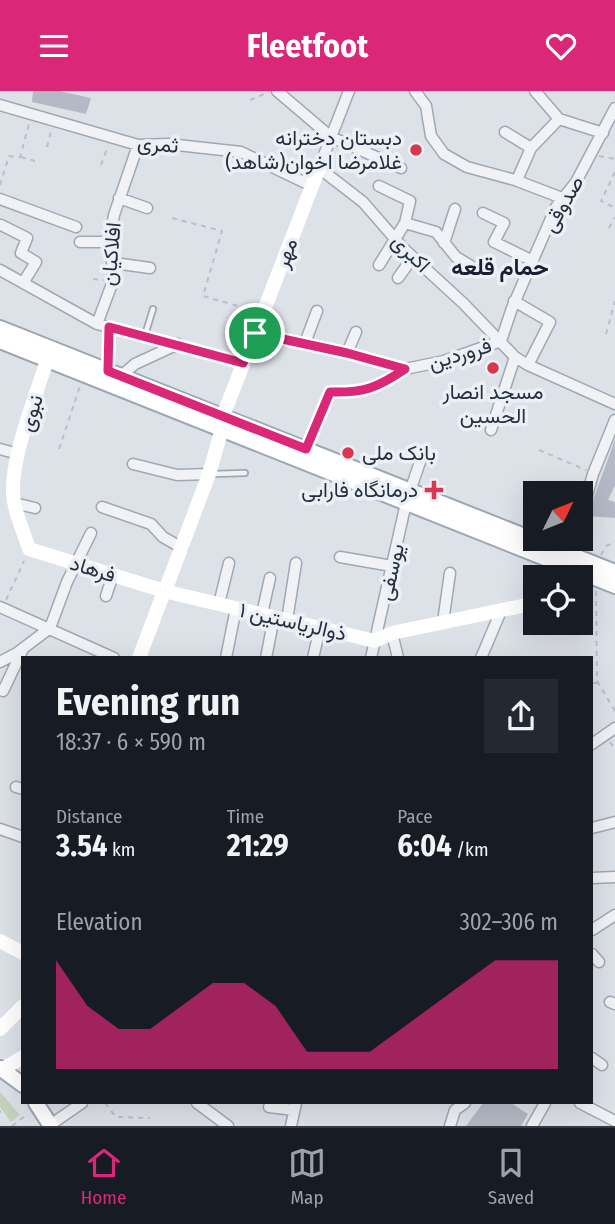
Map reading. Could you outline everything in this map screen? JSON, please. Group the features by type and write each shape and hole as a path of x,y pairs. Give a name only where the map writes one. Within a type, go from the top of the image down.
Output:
{"street":[{"path":"274,91 331,137 401,168"},
{"path":"319,168 349,91"},
{"path":"415,91 426,106 431,135 444,153 467,167 517,180 562,198"},
{"path":"535,91 559,119 603,133"},
{"name":"ثمری","path":"0,105 138,145 168,144 241,152 312,186"},
{"name":"صدوقی","path":"501,341 514,301 556,207 576,182 615,108"},
{"path":"517,180 531,148 559,119"},
{"path":"505,132 531,148"},
{"name":"افلاکیان","path":"97,324 113,281 112,225 138,145"},
{"name":"مهر","path":"140,656 209,474 222,423 243,363 319,168"},
{"name":"اکبری","path":"319,168 352,191 396,240 515,357 615,404"},
{"path":"379,186 410,201 405,223 379,265"},
{"path":"119,198 147,208"},
{"path":"0,199 76,227"},
{"path":"444,243 455,209"},
{"path":"483,213 504,223 494,242 533,261"},
{"path":"405,223 436,232 456,257 471,266"},
{"path":"1,225 27,238 21,253 36,262 23,283"},
{"path":"80,242 111,242"},
{"path":"398,278 413,257"},
{"path":"114,263 150,268"},
{"path":"0,270 97,324 243,363"},
{"path":"514,301 550,322 528,365"},
{"path":"305,343 317,311"},
{"path":"0,328 115,373 222,423"},
{"path":"347,353 356,332"},
{"name":"فروردین","path":"255,333 405,369 444,362 501,341"},
{"path":"0,341 84,375 222,423 596,571 615,586"},
{"path":"115,373 178,344"},
{"path":"491,430 515,357"},
{"name":"نبوی","path":"29,549 9,494 18,454 47,360"},
{"path":"315,427 330,392 352,393 369,390 405,369"},
{"path":"591,481 615,420"},
{"path":"0,449 18,454"},
{"name":"یوسفی","path":"371,656 408,497 421,459"},
{"path":"133,464 177,475 209,474"},
{"path":"9,494 35,507"},
{"path":"102,507 151,524 163,537 182,548"},
{"path":"0,662 50,628 67,582 92,533"},
{"name":"فرهاد","path":"29,549 165,591"},
{"path":"547,552 563,565"},
{"path":"340,557 392,566"},
{"path":"219,604 229,563"},
{"path":"266,656 274,617 296,563"},
{"path":"593,570 615,572"},
{"path":"443,622 450,573"},
{"path":"106,596 113,575"},
{"path":"270,577 274,617"},
{"name":"ذوالریاستین ۱","path":"165,591 375,641 392,633 523,606"},
{"path":"1,607 110,656"},
{"path":"226,656 236,608"},
{"path":"482,656 501,611"},
{"path":"313,656 320,628"},
{"path":"392,633 398,656"},
{"path":"3,691 23,648"},
{"path":"593,743 615,728"},
{"path":"593,828 615,823"},
{"path":"0,829 21,836"},
{"path":"593,877 615,877"},
{"path":"593,929 615,915"},
{"path":"0,941 21,949"},
{"path":"0,1029 21,1008"},
{"path":"21,1058 1,1068 21,1083"},
{"path":"593,1059 602,1065"},
{"path":"37,1104 50,1125 81,1104"},
{"path":"198,1104 213,1122 228,1126"},
{"path":"450,1126 455,1110 462,1104"},
{"path":"533,1126 544,1104"},
{"path":"582,1104 615,1121"},
{"path":"269,1107 295,1106 291,1126"}],"lane":[{"path":"145,335 153,309"},
{"path":"209,474 246,473"}],"path":[{"path":"250,100 274,91"},
{"path":"20,157 32,113"},
{"path":"47,147 54,119"},
{"path":"101,165 111,136"},
{"path":"591,154 615,159"},
{"path":"0,185 9,156 35,161"},
{"path":"615,172 601,201 615,208"},
{"path":"609,228 615,217"},
{"path":"172,218 222,232 203,296 263,313"},
{"path":"606,334 615,301"},
{"path":"609,323 615,325"},
{"path":"109,327 115,373"},
{"path":"59,449 84,375"},
{"path":"539,450 593,474"},
{"path":"615,542 606,546 596,571 598,684 615,711"},
{"path":"1,607 29,549"},
{"path":"593,683 598,684"},
{"path":"106,1104 116,1117 150,1118"},
{"path":"12,1126 25,1116"}],"green space":[{"path":"0,1092 20,1115 11,1122 0,1107"}],"building":[{"path":"33,91 59,91 91,98 86,114 32,102"},
{"path":"615,440 615,485 608,500 615,502 615,518 593,516 593,500"},
{"path":"482,1104 513,1104 528,1114 521,1126 466,1126"}],"place":[{"name":"دبستان دخترانه غلامرضا اخوان(شاهد)","path":"416,150"},
{"name":"مسجد انصار الحسین","path":"493,368"},
{"name":"بانک ملی","path":"348,453"},
{"name":"درمانگاه فارابی","path":"434,490"}],"district":[{"name":"حمام قلعه","path":"500,267"}],"route":[{"path":"109,327 243,363 255,333 405,369 369,390 352,393 330,392 306,449 108,371 109,327"}]}
